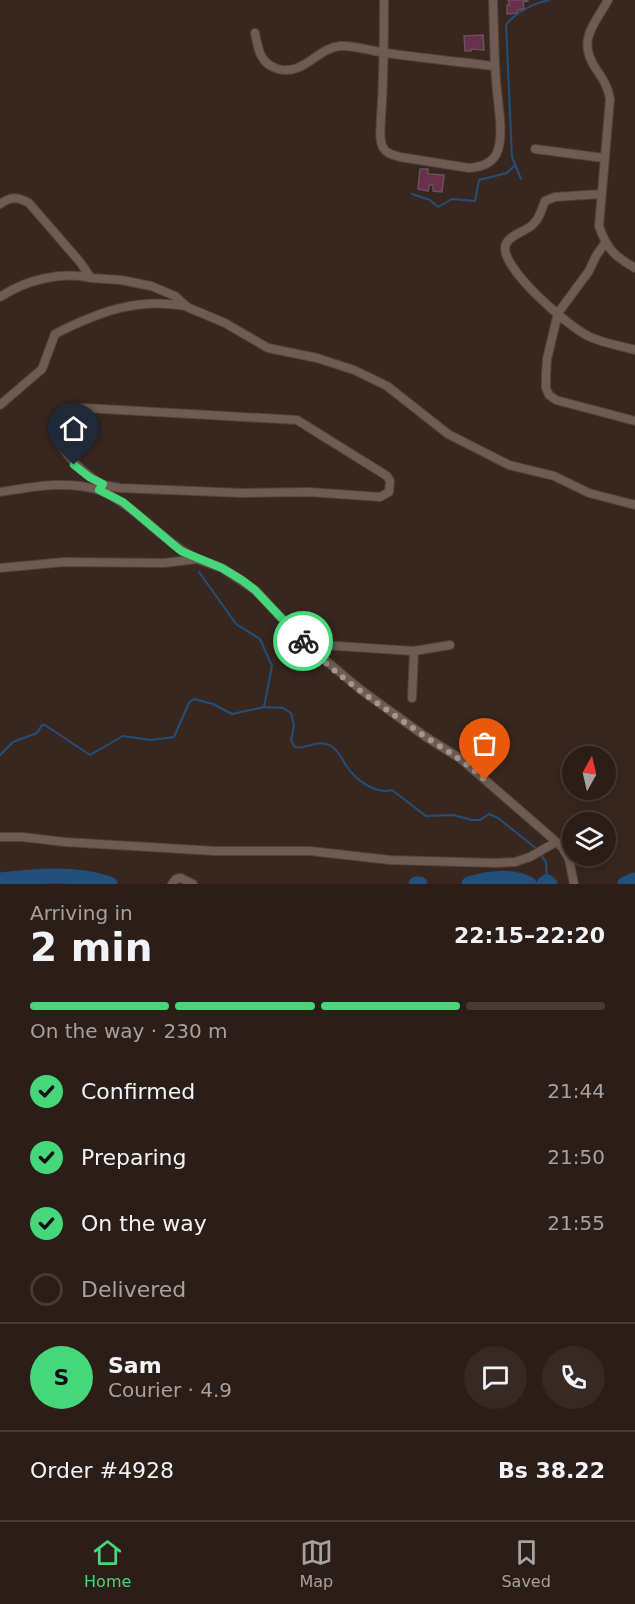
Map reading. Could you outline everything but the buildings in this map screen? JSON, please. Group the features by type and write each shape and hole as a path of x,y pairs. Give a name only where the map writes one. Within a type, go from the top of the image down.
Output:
{"street":[{"path":"384,0 385,53 381,125 381,143 384,150 400,157 469,168 480,167 491,161 498,151 500,137 493,0"},
{"path":"608,0 588,38 586,47 589,58 609,90 610,99 599,226 605,243 616,257 635,268"},
{"path":"255,33 258,51 264,61 276,69 290,71 304,66 337,46 495,66"},
{"path":"535,149 604,158"},
{"path":"601,194 555,197 545,201 535,223 510,239 505,246 506,255 519,278 570,325 590,337 635,350"},
{"path":"0,204 12,198 21,198 29,203 91,278"},
{"path":"605,243 590,271 558,313 547,359 546,388 549,395 556,400 635,422"},
{"path":"0,297 12,289 62,275 121,280 151,286 175,296 187,306 225,323 268,348 341,364 377,380 448,434 509,465 554,476 589,493 635,505"},
{"path":"0,405 42,369 56,334 97,314 131,306 154,303 187,306"},
{"path":"0,492 63,484 101,488 242,493 309,492 380,497 390,492 391,486 387,476 297,420 106,409 65,409 59,415 57,422 57,434 64,451 74,465 101,488 123,502 174,546 197,559 222,568 255,590 306,644 361,690 461,759 562,847 569,859 574,882"},
{"path":"0,568 64,562 164,563 197,559"},
{"path":"306,644 414,651 450,645"},
{"path":"412,698 414,651"},
{"path":"0,837 215,851 310,851 390,860 495,863 515,862 531,857 556,842"},
{"path":"172,884 176,879 181,878 194,884"}],"waterway":[{"path":"521,179 512,157 506,25 526,9 549,0"},
{"path":"412,194 430,200 438,207 452,199 475,201 479,180 507,173 515,165"},
{"path":"199,572 236,624 260,639 272,666 264,707"},
{"path":"0,755 13,742 37,733 42,725 90,755 123,736 150,740 174,737 189,703 194,699 213,704 232,714 264,707 283,708 291,713 294,725 291,741 295,747 322,743 331,746 359,780 378,790 392,790 426,816 453,815 480,820 489,814 498,818 538,850"},
{"path":"541,855 546,862 547,882"},
{"path":"0,880 69,876 110,884"},
{"path":"469,884 499,878 515,879 529,884"},
{"path":"625,884 635,880"},
{"path":"544,884 547,882 550,884"}],"way so far":[{"path":"303,641 340,674 426,737 461,759 485,780"}],"route":[{"path":"74,465 89,477 103,484 99,490 123,502 181,551 222,568 255,590 303,641"}]}
